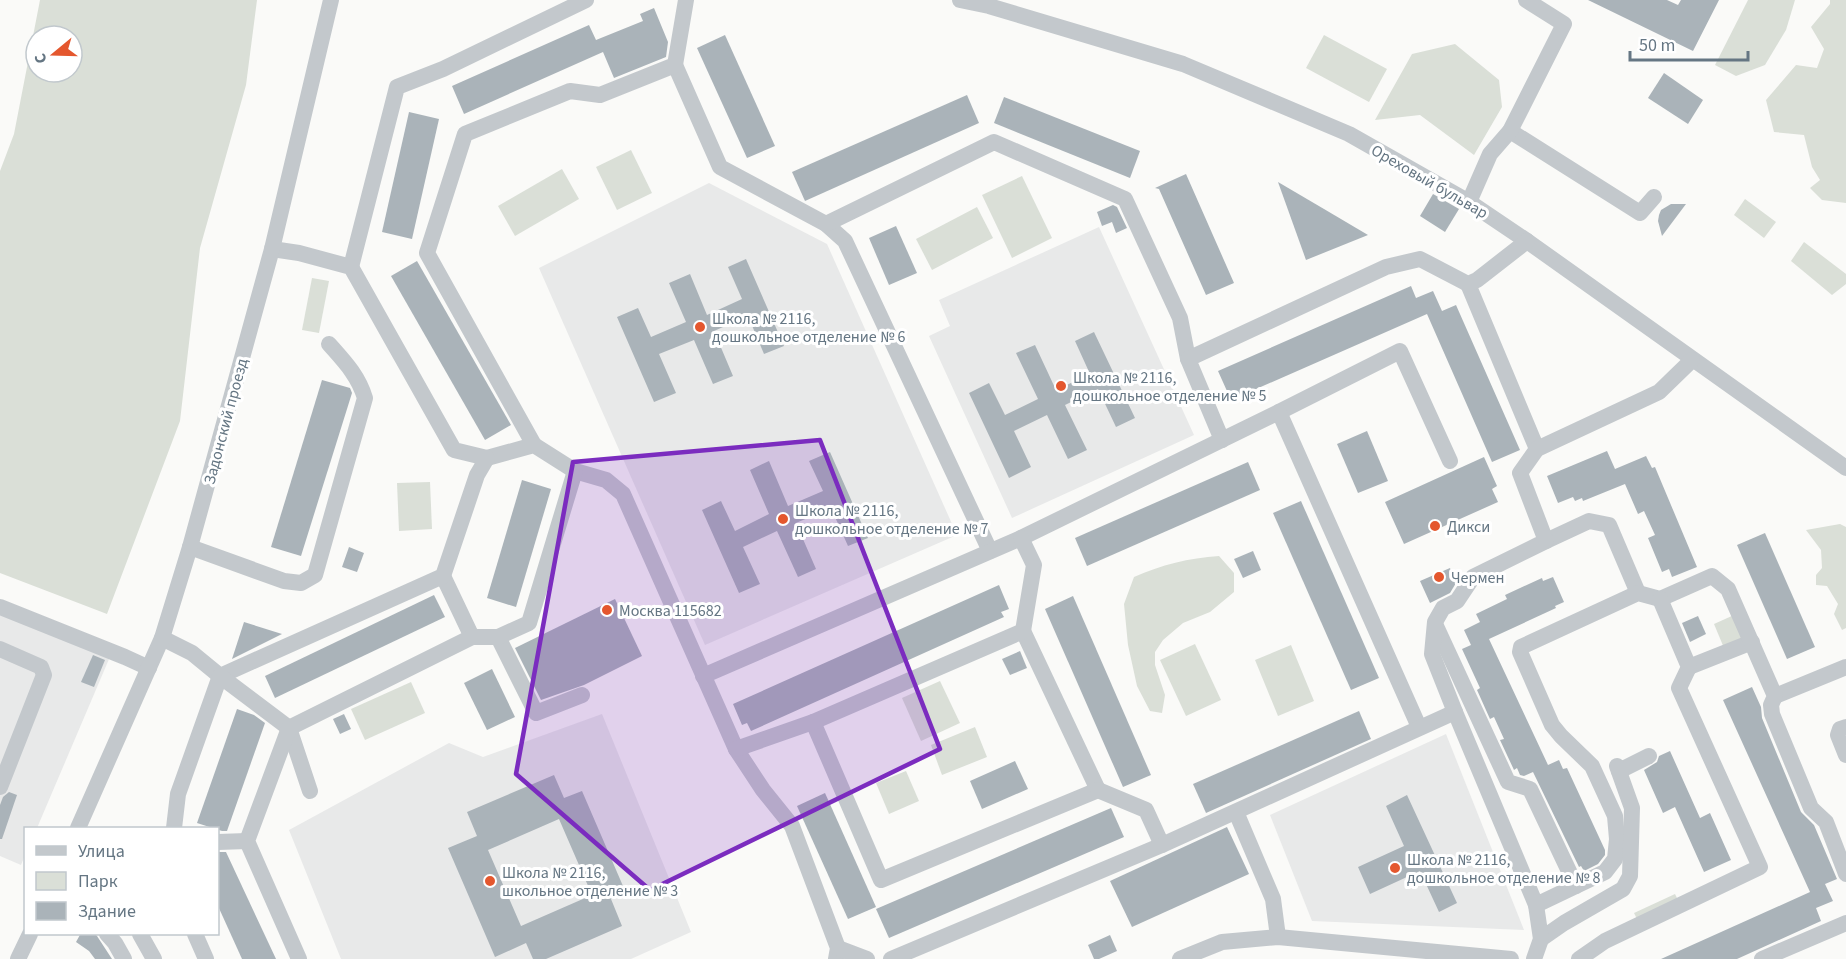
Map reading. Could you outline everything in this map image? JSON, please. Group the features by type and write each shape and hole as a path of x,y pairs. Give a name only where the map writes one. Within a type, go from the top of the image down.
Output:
{"street":[{"name":"Задонский проезд","path":"78,827 162,638 190,547 272,249 331,0"},
{"path":"534,445 487,458 454,450 351,267 397,87 443,69 586,0"},
{"path":"686,0 675,65 720,167 826,224 845,241 990,551"},
{"name":"Ореховый бульвар","path":"960,0 1011,13 1194,69 1349,134 1468,202 1527,241 1846,468"},
{"path":"1468,202 1490,154 1510,131 1564,24 1526,0"},
{"path":"675,65 600,95 570,91 465,134 427,253 534,445 575,471 606,480 623,494 736,749 763,790 792,826 837,954 867,959"},
{"path":"1510,131 1640,213 1654,197"},
{"path":"826,224 994,142 1125,199 1180,318 1188,359 1222,440"},
{"path":"1468,284 1477,280 1527,241"},
{"path":"272,249 299,253 351,267"},
{"path":"1188,359 1386,267 1420,259 1468,284 1537,449"},
{"path":"190,547 284,581 301,583 315,575 365,398 353,371 328,344"},
{"path":"703,676 1021,538 1400,351 1450,461"},
{"path":"1546,541 1520,473 1537,449 1659,392 1692,360"},
{"path":"1279,412 1419,727"},
{"path":"472,637 443,576 477,475 487,458"},
{"path":"299,959 247,841 289,728 472,637 498,637 529,623 575,471"},
{"path":"1534,959 1541,939 1536,905 1432,654 1435,622 1443,608 1457,601 1473,577 1589,521 1608,525 1638,592"},
{"path":"1021,538 1034,565 1023,632 1098,790 1146,810 1162,845"},
{"path":"174,827 178,794 220,676 443,576"},
{"path":"1536,905 1605,872 1615,859 1615,816 1592,766 1552,725 1520,652 1521,647 1638,592 1660,599 1712,576 1728,589 1775,696"},
{"path":"1660,599 1689,667"},
{"path":"2,612 149,668"},
{"path":"1435,622 1508,782 1530,789 1576,886"},
{"path":"736,749 813,722 1023,632"},
{"path":"498,637 536,713 582,695"},
{"path":"162,638 192,653 289,728 310,791"},
{"path":"1579,959 1605,941 1760,867 1678,688 1689,667 1752,642"},
{"path":"0,649 41,667 44,675 0,787"},
{"path":"1846,667 1775,696 1771,705 1772,714 1811,808 1826,822 1846,874"},
{"path":"891,959 1162,845 1455,712"},
{"path":"813,722 881,880 1098,790"},
{"path":"1846,727 1840,729 1838,735 1846,755"},
{"path":"1541,939 1623,889 1630,876 1632,808 1618,768 1649,756"},
{"path":"1236,812 1273,898 1278,937"},
{"path":"219,842 247,841"},
{"path":"1762,959 1846,923"},
{"path":"18,959 29,935"},
{"path":"109,935 124,959"},
{"path":"141,935 154,959"},
{"path":"196,935 206,959"},
{"path":"1180,959 1222,942 1278,937 1511,959"},
{"path":"1222,942 1224,959"}],"highlighted area":[{"path":"820,440 940,749 650,890 516,774 573,462"}],"shaded area":[{"path":"709,183 827,244 957,535 705,645 539,268"},
{"name":"Школа № 2116, дошкольное отделение № 5","path":"1099,227 1194,435 1012,518 929,336 950,326 939,300"},
{"path":"0,600 115,645 37,827 24,827 24,858 21,865 0,856"},
{"name":"Школа № 2116, школьное отделение № 3","path":"602,714 691,932 631,959 341,959 289,830 449,743 483,757"},
{"name":"Школа № 2116, дошкольное отделение № 8","path":"1446,734 1524,930 1312,921 1270,815"}],"green space":[{"path":"40,0 257,0 246,85 200,248 180,421 107,614 0,573 0,171 14,134 24,82 84,84 84,24 35,24"},
{"path":"1748,0 1795,0 1786,30 1765,65 1736,76 1715,65"},
{"path":"1830,0 1846,0 1846,203 1822,200 1810,188 1820,180 1812,167 1804,135 1774,132 1766,100 1796,65 1817,68 1824,49 1811,27 1830,4"},
{"path":"1324,35 1387,69 1369,102 1306,68"},
{"path":"1455,44 1499,80 1502,107 1474,155 1420,115 1375,120 1412,54"},
{"path":"631,150 652,193 617,210 596,167"},
{"path":"562,169 579,199 515,236 498,206"},
{"path":"1022,176 1052,238 1012,258 982,195"},
{"path":"1745,199 1776,222 1764,238 1734,215"},
{"path":"977,207 993,238 932,270 916,239"},
{"path":"1804,242 1846,274 1846,284 1832,295 1791,261"},
{"path":"312,278 329,281 319,333 302,330"},
{"path":"430,482 432,529 399,531 397,483"},
{"path":"1840,524 1846,527 1846,628 1842,630 1834,614 1838,604 1827,586 1816,585 1816,575 1822,568 1821,550 1806,530"},
{"path":"1219,556 1234,573 1234,592 1210,612 1183,623 1163,640 1155,652 1155,665 1165,695 1162,713 1150,711 1137,686 1128,645 1124,604 1134,577 1175,563"},
{"path":"1734,615 1744,639 1724,648 1714,624"},
{"path":"1195,644 1221,700 1186,716 1160,660"},
{"path":"1291,645 1314,701 1278,716 1255,660"},
{"path":"940,681 960,723 921,741 902,698"},
{"path":"411,682 425,713 365,740 351,709"},
{"path":"975,727 987,757 942,775 931,745"},
{"path":"906,771 919,801 889,814 876,783"},
{"path":"1675,894 1679,902 1638,921 1634,913"}],"building":[{"path":"1588,0 1667,0 1678,5 1681,0 1719,0 1693,51"},
{"path":"654,8 668,42 666,57 614,78 603,52 464,114 452,86 589,25 596,40 643,21 640,14"},
{"path":"725,35 775,146 747,158 697,48"},
{"path":"1664,73 1703,100 1688,124 1648,98"},
{"path":"967,95 979,123 805,201 792,172"},
{"path":"1004,97 1140,151 1130,178 994,123"},
{"path":"409,112 439,119 412,239 382,232"},
{"path":"1186,174 1234,283 1206,295 1159,189 1155,188"},
{"path":"1278,182 1324,209 1368,235 1306,260"},
{"path":"1433,194 1459,209 1445,232 1420,216"},
{"path":"1671,204 1686,204 1662,236 1658,221 1659,215 1661,210"},
{"path":"1113,205 1117,207 1127,228 1116,233 1112,222 1102,226 1097,212"},
{"path":"896,226 917,273 889,285 869,238"},
{"name":"Школа № 2116, дошкольное отделение № 6","path":"746,259 784,346 764,354 748,316 714,331 733,376 713,384 694,340 659,354 676,393 654,402 617,317 638,308 651,337 686,322 669,283 690,274 707,315 742,299 728,267"},
{"path":"417,261 511,425 485,440 391,276"},
{"path":"1411,286 1416,298 1433,291 1442,311 1456,305 1520,450 1492,462 1427,314 1231,400 1218,371"},
{"path":"1094,332 1135,418 1116,427 1098,389 1065,405 1087,450 1068,459 1047,415 1014,431 1031,467 1009,478 969,393 989,383 1005,415 1038,399 1016,353 1035,345 1056,390 1090,374 1075,341"},
{"path":"322,380 350,388 352,393 301,556 271,547"},
{"path":"1367,431 1388,481 1358,493 1337,444"},
{"path":"1607,451 1615,469 1646,456 1652,468 1655,467 1697,567 1672,577 1669,569 1662,572 1648,538 1655,535 1644,511 1638,514 1625,484 1583,501 1582,498 1575,501 1573,497 1558,503 1547,476"},
{"name":"Школа № 2116, дошкольное отделение № 7","path":"830,452 868,538 848,546 831,508 796,523 816,569 798,577 777,531 743,547 760,584 739,593 702,510 721,501 735,531 769,514 750,470 769,461 788,506 823,491 809,461"},
{"path":"1484,457 1497,486 1492,489 1498,502 1404,544 1385,502"},
{"path":"1248,462 1260,490 1087,566 1075,538"},
{"path":"522,480 551,489 516,607 487,598"},
{"path":"1301,501 1379,678 1351,690 1273,513"},
{"path":"1765,533 1815,647 1787,659 1737,545"},
{"path":"349,547 364,553 357,572 342,567"},
{"path":"1253,551 1261,570 1243,578 1234,559"},
{"path":"1450,568 1456,583 1450,593 1430,603 1420,581"},
{"path":"1553,577 1564,602 1555,606 1556,608 1489,639 1548,765 1559,760 1563,769 1567,768 1605,850 1605,855 1598,864 1584,871 1581,866 1579,867 1533,772 1524,776 1520,775 1517,768 1514,770 1500,740 1504,739 1494,717 1490,719 1477,690 1480,688 1462,649 1471,645 1464,630 1480,622 1476,614 1507,599 1505,595 1542,578 1543,581"},
{"path":"999,585 1009,609 1001,612 1004,617 751,731 747,723 742,725 733,704"},
{"path":"434,595 445,617 275,698 265,676"},
{"path":"1073,596 1151,775 1123,787 1045,609"},
{"path":"615,599 642,656 584,685 541,700 515,648"},
{"path":"1698,616 1706,634 1690,642 1682,623"},
{"path":"244,622 282,634 232,659"},
{"path":"1020,651 1027,668 1010,675 1002,659"},
{"path":"93,655 105,660 94,687 81,682"},
{"path":"492,669 515,717 487,730 464,683"},
{"path":"1752,687 1761,707 1762,718 1801,812 1814,825 1837,879 1825,884 1833,901 1816,908 1821,921 1737,959 1661,959 1810,892 1723,700"},
{"path":"237,709 254,715 265,723 227,831 219,830 219,827 197,823"},
{"path":"1359,711 1371,739 1206,813 1193,784"},
{"path":"344,714 351,729 340,734 333,719"},
{"path":"1670,751 1700,818 1710,813 1731,860 1704,872 1675,807 1663,813 1644,770 1657,762 1659,756"},
{"path":"1015,761 1028,789 982,809 970,781"},
{"path":"554,775 564,798 582,791 626,893 611,899 622,926 546,959 533,959 526,943 495,957 448,848 477,836 467,812","holes":["559,819 592,895 521,926 488,850"]},
{"path":"9,792 17,795 2,839 0,839 0,805 3,797"},
{"path":"825,793 876,907 848,919 797,806"},
{"path":"1407,795 1457,903 1439,912 1420,871 1370,894 1358,867 1404,846 1386,806"},
{"path":"1111,808 1124,837 889,938 876,909"},
{"path":"1227,827 1249,874 1132,927 1110,881"},
{"path":"219,852 226,852 276,959 242,959 219,908"},
{"path":"80,935 96,935 112,959 95,959 89,951 76,942"},
{"path":"1110,935 1117,951 1094,959 1088,945"}],"place":[{"name":"Школа № 2116, дошкольное отделение № 6","path":"700,327"},
{"name":"Школа № 2116, дошкольное отделение № 5","path":"1061,386"},
{"name":"Школа № 2116, дошкольное отделение № 7","path":"783,519"},
{"name":"Дикси","path":"1435,526"},
{"name":"Чермен","path":"1439,577"},
{"name":"Москва 115682","path":"607,610"},
{"name":"Школа № 2116, дошкольное отделение № 8","path":"1395,868"},
{"name":"Школа № 2116, школьное отделение № 3","path":"490,881"}]}
